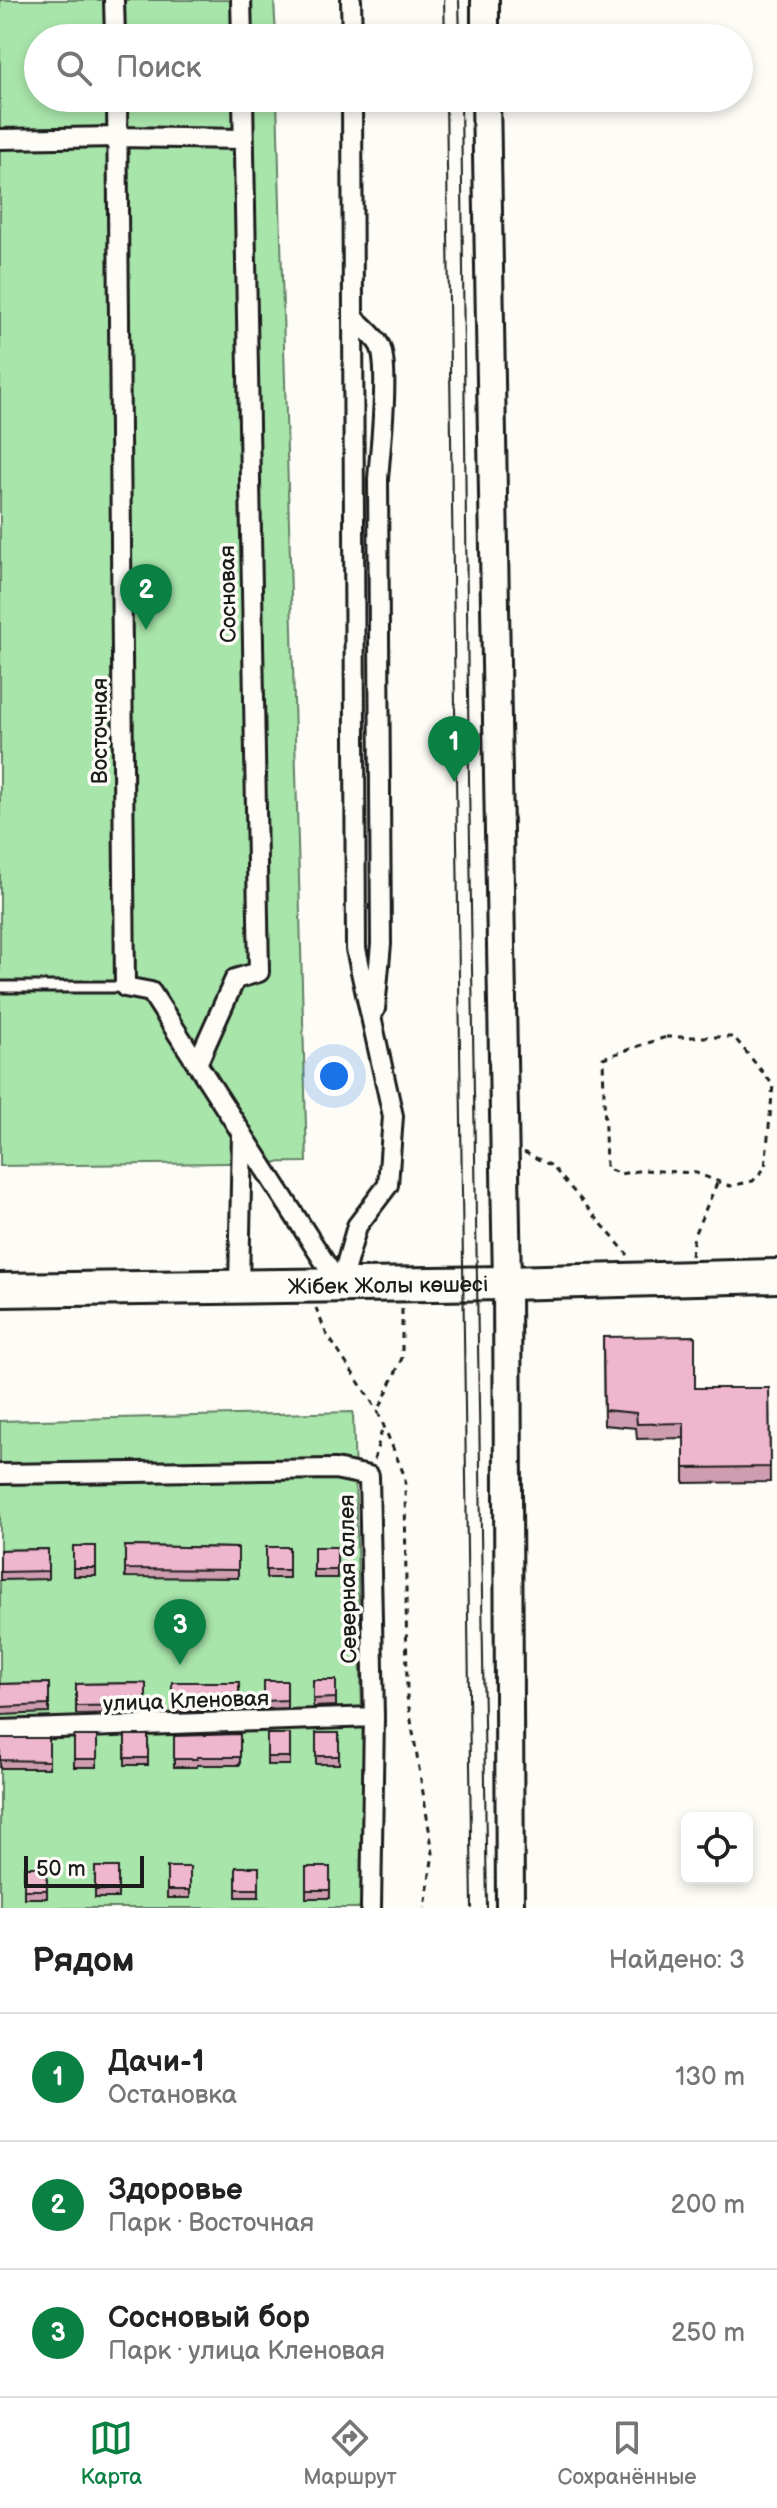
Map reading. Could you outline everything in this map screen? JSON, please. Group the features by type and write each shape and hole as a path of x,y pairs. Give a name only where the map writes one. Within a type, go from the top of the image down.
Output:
{"highway":[{"name":"Жібек Жолы көшесі","path":"0,1290 777,1276"}],"street":[{"path":"114,0 115,24"},
{"path":"241,0 242,24"},
{"path":"351,0 352,24"},
{"path":"485,0 485,24"},
{"name":"Восточная","path":"117,112 125,987"},
{"name":"Сосновая","path":"197,1064 235,979 259,972 243,112"},
{"path":"327,1286 357,1226 388,1185 393,1116 356,949 352,112"},
{"path":"486,112 507,1283 510,1908"},
{"path":"0,139 243,139"},
{"path":"354,318 380,346 383,368 378,479 381,944 374,1027"},
{"path":"125,987 151,992 242,1133 327,1286"},
{"path":"239,1287 242,1133"},
{"name":"Северная аллея","path":"0,1474 335,1469 369,1476 374,1717 371,1908"},
{"name":"улица Кленовая","path":"0,1730 374,1717"}],"lane":[{"path":"0,987 125,987"}],"path":[{"path":"666,1037 734,1037 773,1085 765,1168 753,1181 730,1186 718,1181 696,1173 643,1170 620,1174 606,1168 603,1058 666,1037"},
{"path":"505,1142 552,1166 649,1279"},
{"path":"688,1278 694,1235 718,1181"},
{"path":"369,1476 384,1428 378,1412 402,1358 402,1285"},
{"path":"327,1286 313,1300 326,1333 378,1412 405,1477 407,1696 433,1853 425,1908"}],"green space":[{"path":"0,0 274,0 275,24 24,24 24,112 277,112 307,1162 0,1166"},
{"path":"353,1412 368,1908 0,1908 0,1421"}],"building":[{"path":"695,1336 695,1388 769,1388 770,1467 684,1468 684,1423 637,1424 636,1413 604,1410 603,1337"},
{"path":"73,1546 96,1546 96,1568 73,1568"},
{"path":"125,1546 238,1548 238,1570 125,1569"},
{"path":"266,1547 289,1547 289,1570 266,1570"},
{"path":"314,1547 337,1547 337,1570 314,1570"},
{"path":"48,1549 48,1571 0,1572 0,1550"},
{"path":"313,1680 336,1680 336,1698 313,1699"},
{"path":"264,1681 287,1681 287,1700 264,1701"},
{"path":"172,1682 239,1682 239,1702 172,1704"},
{"path":"49,1683 49,1705 0,1707 0,1684"},
{"path":"146,1683 146,1705 76,1706 76,1684"},
{"path":"316,1733 339,1733 339,1756 316,1756"},
{"path":"240,1734 240,1757 174,1759 174,1736"},
{"path":"267,1734 290,1734 290,1757 267,1757"},
{"path":"125,1735 148,1735 148,1758 125,1758"},
{"path":"74,1736 97,1736 97,1759 74,1759"},
{"path":"0,1738 49,1738 49,1761 0,1760"},
{"path":"24,1867 47,1867 47,1890 24,1890"},
{"path":"95,1867 118,1867 118,1890 95,1890"},
{"path":"167,1867 190,1867 190,1890 167,1890"},
{"path":"236,1867 259,1867 259,1889 236,1889"},
{"path":"306,1867 330,1867 330,1890 306,1890"}],"tram line":[{"path":"444,0 445,24"},
{"path":"459,0 460,24"},
{"path":"446,112 472,1908"},
{"path":"461,112 487,1908"}],"place":[{"name":"Здоровье","path":"146,630"},
{"name":"Дачи-1","path":"454,782"},
{"name":"Сосновый бор","path":"180,1665"}]}
